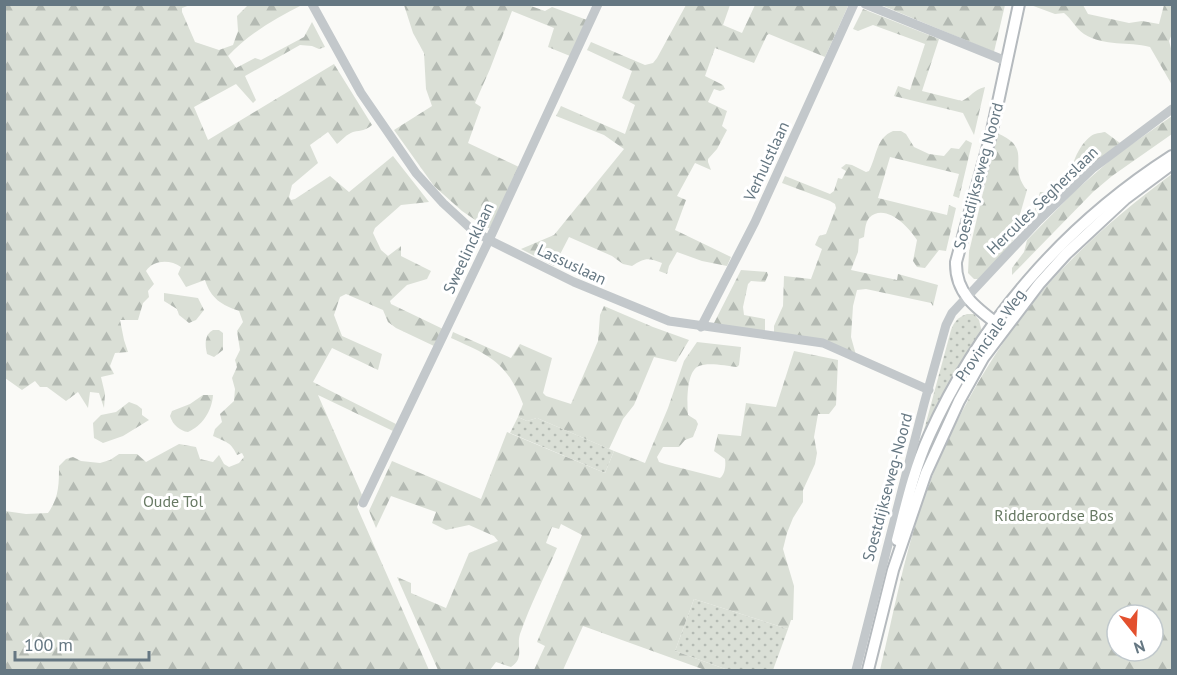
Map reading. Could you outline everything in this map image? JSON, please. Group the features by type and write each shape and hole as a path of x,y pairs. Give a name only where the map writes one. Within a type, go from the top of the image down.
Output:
{"main road":[{"name":"Soestdijkseweg Noord","path":"999,325 967,297 957,282 956,262 991,135 1019,4"},
{"name":"Provinciale Weg","path":"868,670 893,570 894,550 917,466 949,395 1031,276 1082,223 1143,174 1173,156"},
{"name":"Provinciale Weg","path":"999,325 1066,254 1125,199 1173,164"}],"street":[{"name":"Lassuslaan","path":"312,4 361,93 416,173 469,227 489,240 574,282 669,321 823,343 928,390"},
{"name":"Sweelincklaan","path":"363,503 489,240 598,4"},
{"name":"Verhulstlaan","path":"701,327 755,222 854,4"},
{"path":"865,4 1006,61"},
{"name":"Hercules Segherslaan","path":"952,312 1039,220 1092,169 1173,109"},
{"name":"Soestdijkseweg-Noord","path":"856,670 928,390 946,325 952,312"}],"green space":[{"path":"849,4 825,57 769,34 754,63 715,48 705,76 723,85 725,89 720,91 714,89 708,102 727,111 722,126 727,130 717,149 708,159 711,170 695,163 677,196 686,200 675,230 731,257 727,266 702,261 677,252 667,274 659,271 662,263 657,261 646,259 632,266 623,264 612,256 569,237 554,266 521,249 554,235 624,149 604,135 556,116 561,106 625,134 635,105 622,98 632,71 587,50 591,42 645,65 653,63 657,58 686,5 730,5 723,25 742,33 755,5"},
{"path":"1028,4 1083,5 1088,14 1129,23 1142,21 1159,24 1164,5 1172,5 1172,34 1169,41 1172,52 1172,85 1150,47 1100,41 1081,32 1064,13 1055,14"},
{"name":"Oude Tol","path":"5,5 190,5 182,8 182,12 195,42 219,50 233,45 238,31 237,16 248,5 302,5 263,27 228,56 236,68 255,58 261,60 304,37 312,22 325,47 319,49 300,45 245,76 256,100 253,103 236,84 194,107 208,140 334,64 372,125 351,133 337,144 328,132 310,145 318,163 292,185 289,197 291,200 330,176 349,192 393,156 429,202 401,205 375,228 373,233 381,250 388,256 401,246 401,256 431,271 427,279 407,285 390,301 391,304 443,329 434,346 396,328 388,322 383,310 346,294 340,297 334,315 342,336 382,354 378,370 332,348 313,382 396,424 393,431 318,395 362,495 357,507 429,670 5,670 5,511 26,514 48,513 56,496 59,466 66,459 73,457 81,461 100,463 119,454 137,454 146,462 179,444 196,447 200,459 213,462 219,455 224,464 229,467 239,463 244,457 242,453 237,455 228,443 213,436 215,429 222,422 220,414 234,401 235,389 232,378 237,367 235,360 240,350 237,331 243,322 239,311 218,300 210,292 205,280 186,287 178,274 181,267 177,264 162,262 149,267 146,271 154,284 148,291 149,297 143,303 138,320 120,320 128,352 115,353 110,366 114,374 101,377 105,394 104,408 99,393 90,392 88,408 78,392 66,401 47,387 40,387 35,381 22,390 5,378"},
{"path":"404,5 528,5 545,11 552,7 587,20 570,56 548,47 554,28 512,11 475,103 481,107 468,143 519,167 490,228 462,211 434,186 394,130 432,106 426,89 424,53 413,33"},
{"path":"881,5 1005,5 994,52"},
{"path":"863,9 939,39 922,91 962,101 985,87 974,135 963,113 894,96 898,86 910,90 925,44 873,25 858,31 853,29"},
{"path":"1172,116 1172,134 1093,192 1012,275 1012,268 1024,252 1027,240 1075,191 1115,156"},
{"path":"893,131 906,134 914,147 929,154 944,156 951,148 959,149 966,140 972,143 959,198 953,196 959,174 890,157 878,198 947,215 949,205 956,208 946,251 939,250 925,268 917,267 913,261 917,240 896,218 882,213 875,214 868,220 864,237 859,239 858,252 851,270 897,280 898,274 938,285 933,306 931,303 866,289 857,290 853,306 851,337 856,355 842,349 774,337 774,326 783,306 784,276 811,279 822,249 815,245 819,236 826,234 836,208 835,204 830,201 782,183 785,176 830,194 834,191 838,178 842,179 846,171 841,168 846,164 866,172 869,171 883,138"},
{"path":"1105,132 1120,143 1072,184 1071,172 1082,146 1093,135"},
{"path":"997,133 1015,145 1018,151 1021,181 1027,190 1011,246 979,279 974,279 968,273 969,252"},
{"name":"Ridderoordse Bos","path":"1172,174 1172,670 880,670 921,507 948,439 965,406 1004,341 1026,311 1075,256 1122,213"},
{"path":"1061,186 1068,188 1030,226 1040,192 1050,192"},
{"path":"741,270 767,272 765,282 751,281 748,284 743,307 744,315 765,319 765,336 714,323"},
{"path":"164,293 198,298 204,310 196,320 189,323 179,315 177,309 164,301"},
{"path":"604,306 689,340 676,362 654,357 634,405 623,419 609,449 537,418 527,421 518,417 523,404 503,369 486,355 451,338 453,332 511,358 520,344 552,358 543,393 571,404 598,341 600,315"},
{"path":"967,314 974,314 979,320 982,332 910,482 951,330 957,320"},
{"path":"213,330 223,333 223,350 214,357 207,354 206,344 208,335"},
{"path":"697,342 741,347 739,365 737,367 708,364 695,369 690,381 688,396 688,415 698,424 693,437 685,440 679,447 663,447 657,457 659,462 720,478 724,472 725,459 714,451 718,434 741,436 746,403 776,407 794,351 838,360 836,405 829,414 818,414 814,437 817,453 815,464 803,490 803,502 793,518 783,549 794,586 793,620 788,629 694,599 675,651 728,670 705,670 583,626 563,670 534,670 545,646 537,642 582,535 561,524 559,529 552,527 546,543 557,548 520,634 519,656 515,664 511,667 496,662 490,670 438,670 397,577 411,583 411,593 446,608 469,553 498,541 494,536 469,525 446,530 432,523 436,512 391,496 376,528 369,511 392,461 481,499 507,432 605,473 614,451 645,463 668,408 684,361"},
{"path":"203,395 213,395 211,407 205,417 198,426 188,432 180,429 171,419 172,411 190,404"},
{"path":"129,402 142,409 142,415 149,420 123,436 103,443 94,438 93,423 101,415 116,412"},
{"path":"518,417 527,421 537,418 614,451 605,473 510,433"},
{"path":"694,599 788,629 773,670 728,670 675,651"}]}
